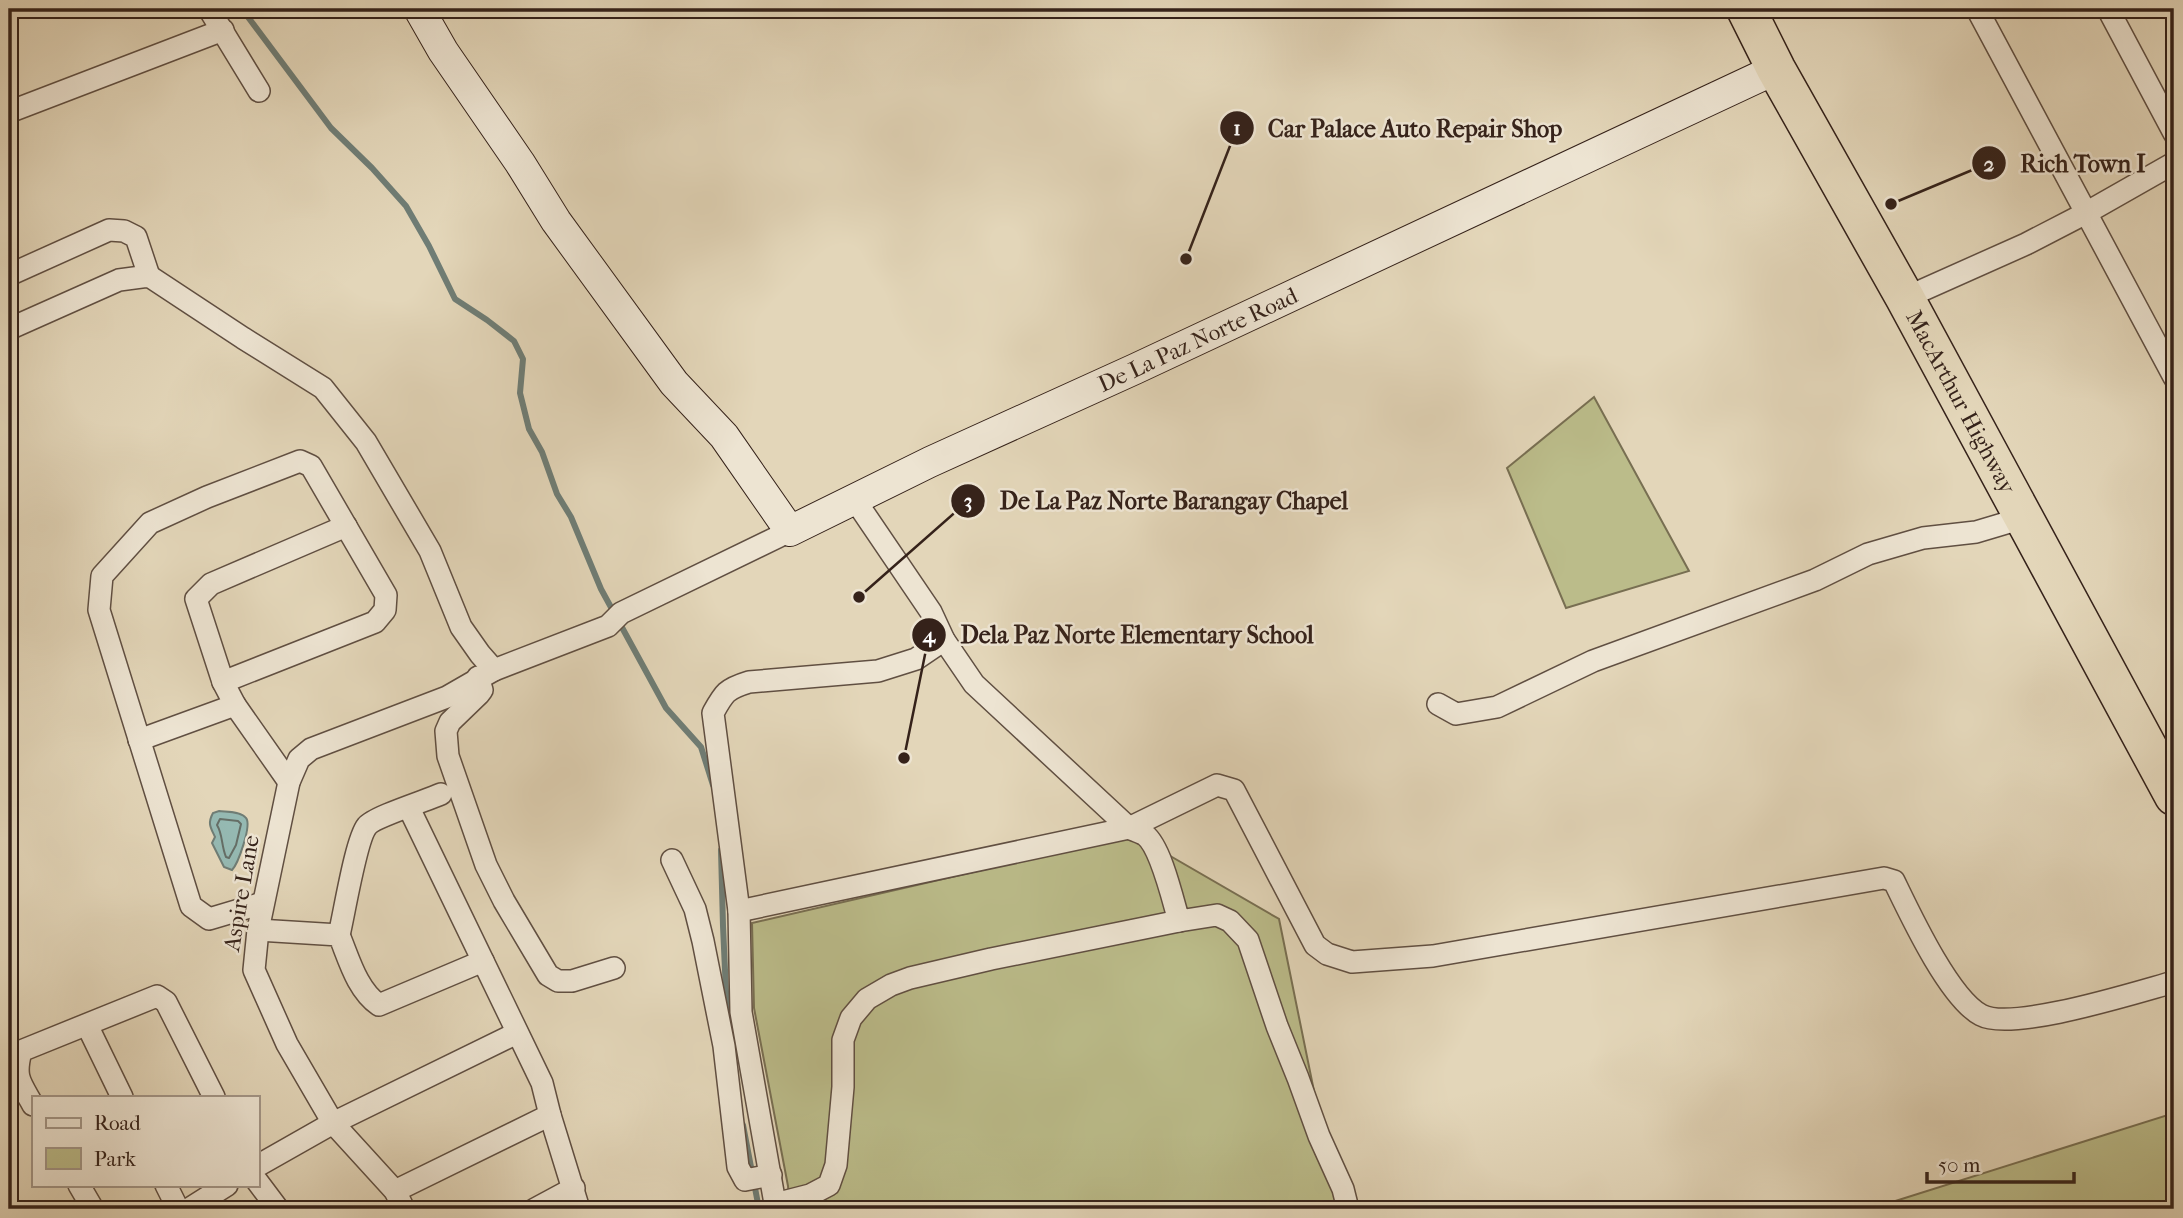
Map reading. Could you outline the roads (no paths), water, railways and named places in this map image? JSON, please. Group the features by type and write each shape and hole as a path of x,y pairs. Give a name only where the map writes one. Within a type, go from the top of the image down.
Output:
{"highway":[{"name":"MacArthur Highway","path":"1746,9 1776,69 1905,298 2174,796"}],"street":[{"path":"209,9 260,91"},
{"path":"419,9 443,51 520,163 556,221 674,383 724,436 790,531"},
{"path":"1977,9 2174,377"},
{"path":"2108,9 2174,134"},
{"path":"9,112 223,30"},
{"name":"De La Paz Norte Road","path":"486,673 614,620 930,462 1776,69"},
{"path":"1905,298 2026,244 2174,163"},
{"path":"9,275 109,230 124,231 136,237 149,276 323,388 366,442 430,551 461,626 480,654 486,673 482,690 450,722 445,740 458,788 486,864 504,901 548,975 558,981 572,981 614,968"},
{"path":"9,329 119,280 149,276"},
{"path":"223,682 375,622 385,610 386,595 312,466 300,461 207,497 150,523 102,576 99,610 191,906 209,919 263,903"},
{"path":"855,500 931,612 944,640 975,684 1129,828 1146,836 1166,877 1179,920"},
{"path":"1438,704 1456,714 1497,707 1593,661 1815,580 1868,554 1923,538 1976,532 2023,518"},
{"path":"289,782 223,682 196,599 211,584 346,526"},
{"path":"944,640 916,659 878,671 748,682 724,692 713,713 739,911 741,1012 760,1178 776,1207 810,1195 828,1185 836,1165 843,1087 843,1040 851,1018 867,999 910,978 1179,920 1217,915 1230,921 1248,940 1277,1026 1319,1136 1343,1189 1348,1209"},
{"name":"Aspire Lane","path":"399,1200 333,1123 288,1044 254,970 258,930 289,782 299,759 312,749 447,697 486,673"},
{"path":"139,740 236,705"},
{"path":"739,911 1129,828 1217,785 1234,790 1315,945 1327,954 1352,962 1433,956 1884,878 1894,881 1920,934 1944,974 1962,999 1980,1015 1995,1020 2035,1017 2174,982"},
{"path":"441,794 377,819 367,826 339,936 360,982 370,999 379,1005 483,961"},
{"path":"409,808 542,1083 579,1209"},
{"path":"671,860 695,909 703,941 724,1046 738,1167 760,1178"},
{"path":"258,930 339,936"},
{"path":"32,1103 16,1069 21,1051 157,996 166,1002 213,1096"},
{"path":"87,1025 122,1096"},
{"path":"259,1165 333,1123 517,1033"},
{"path":"399,1200 550,1115"},
{"path":"259,1184 278,1209"},
{"path":"80,1186 93,1209"},
{"path":"166,1186 178,1209"},
{"path":"189,1209 225,1186"},
{"path":"535,1209 574,1188"}],"water":[{"path":"219,811 241,814 247,822 244,844 232,870 224,867 212,843 215,837 210,820 213,813"}],"waterway":[{"path":"242,9 331,128 406,206 455,299 514,341 523,359 520,393 529,429 542,452 557,494 571,517 601,589 666,708 701,747 713,785"},
{"path":"721,850 727,1014"},
{"path":"743,1125 759,1209"}],"place":[{"name":"Rich Town I","path":"1891,204"},
{"name":"Car Palace Auto Repair Shop","path":"1186,259"},
{"name":"De La Paz Norte Barangay Chapel","path":"859,597"},
{"name":"Dela Paz Norte Elementary School","path":"904,758"}]}
